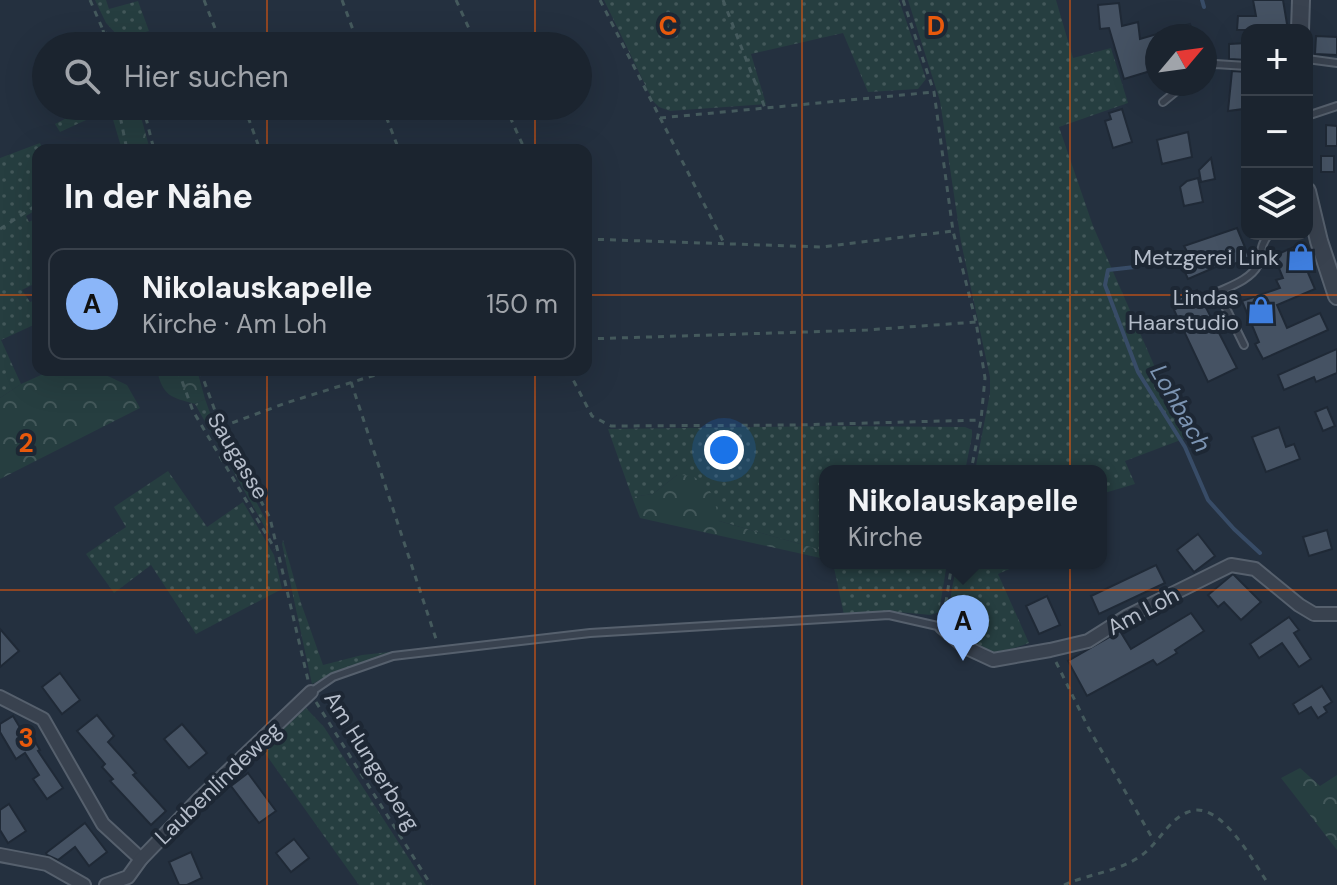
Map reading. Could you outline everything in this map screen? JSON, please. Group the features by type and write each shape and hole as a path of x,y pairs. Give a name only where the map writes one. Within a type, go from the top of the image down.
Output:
{"street":[{"path":"1300,24 1301,0"},
{"path":"1313,227 1337,296"},
{"name":"Am Loh","path":"942,627 965,647 993,660 1050,650 1088,641 1126,617 1231,565 1255,569 1314,614 1337,614"},
{"name":"Laubenlindeweg","path":"106,885 130,881 141,859 311,692"},
{"path":"0,697 43,719 103,824 141,859"},
{"path":"0,855 47,864 84,885"}],"lane":[{"path":"1313,60 1337,63"},
{"path":"1217,64 1241,66"},
{"path":"1163,102 1170,96"},
{"path":"1313,114 1337,106"},
{"path":"1244,345 1218,292 1249,276 1259,264 1261,246 1265,240"},
{"path":"311,692 333,677 393,656 590,633 889,615 942,627"}],"path":[{"path":"90,0 103,30"},
{"path":"204,0 217,32"},
{"path":"342,0 354,32"},
{"path":"456,0 471,32"},
{"path":"600,0 725,245"},
{"path":"723,0 765,108"},
{"path":"903,0 934,92 953,231 976,322 985,378 972,465"},
{"path":"660,118 934,92"},
{"path":"121,120 126,144"},
{"path":"146,120 152,144"},
{"path":"249,120 258,144"},
{"path":"387,120 397,144"},
{"path":"511,120 522,144"},
{"path":"0,229 32,208"},
{"path":"592,239 821,247 953,231"},
{"path":"592,339 867,330 976,322"},
{"name":"Saugasse","path":"180,376 193,411 279,555"},
{"name":"Am Hungerberg","path":"202,376 221,427 270,518 311,692 431,885"},
{"path":"221,427 371,376"},
{"path":"571,376 592,416 611,426 981,420"},
{"path":"351,382 440,649"},
{"path":"942,627 951,569"},
{"path":"1050,650 1089,729 1154,841"},
{"path":"1064,885 1105,873 1148,850 1169,825 1188,812 1198,810 1210,812 1230,828 1269,885"}],"green space":[{"path":"95,0 106,0 109,9 138,1 149,31 114,32 106,23"},
{"path":"604,0 899,0 926,79 918,89 868,92 843,33 751,54 766,104 670,111 653,101"},
{"path":"908,0 1056,0 1073,58 1111,48 1128,103 1059,127 1093,226 1186,438 1125,461 1135,484 1107,492 1107,465 976,465 990,393 990,377 961,242 940,101"},
{"path":"63,120 86,120 60,132 55,124"},
{"path":"113,120 142,120 148,144 120,144"},
{"path":"32,146 32,212 26,216 29,222 32,220 32,285 22,290 32,301 32,326 1,340 21,384 0,398 0,158"},
{"path":"39,376 108,376 127,385 140,408 0,479 0,398"},
{"path":"159,376 199,376 205,399 195,404 174,397 162,385"},
{"path":"205,399 213,421 267,522 270,536 195,404"},
{"path":"965,427 972,430 972,436 966,465 819,465 819,549 719,521 677,475 653,494 632,497 608,429"},
{"path":"168,471 207,527 243,502 274,555 282,589 196,634 151,565 114,593 86,554 126,527 114,507"},
{"path":"677,475 696,478 712,494 719,521 819,549 819,558 640,518 632,497 653,494"},
{"path":"283,540 323,665 362,655 426,648 368,662 312,684"},
{"path":"834,569 946,569 939,612 931,615 887,611 844,615"},
{"path":"956,569 1009,569 998,574 1029,643 995,652 972,646 951,632 951,594"},
{"path":"306,708 324,727 426,885 359,885 262,749"},
{"path":"1300,768 1320,786 1337,775 1337,850 1281,778"}],"building":[{"path":"1253,0 1283,0 1287,24 1241,24 1241,30 1237,30 1238,16 1256,16"},
{"path":"1119,3 1122,26 1138,22 1140,39 1145,38 1145,73 1124,79 1109,28 1100,29 1098,5"},
{"path":"1316,36 1337,37 1337,55 1315,54"},
{"path":"1241,43 1241,60 1229,59 1229,44"},
{"path":"1232,71 1241,72 1241,109 1228,111"},
{"path":"1122,109 1132,142 1113,148 1105,121 1111,119 1109,113"},
{"path":"1326,125 1337,126 1337,146 1326,146"},
{"path":"1188,132 1192,157 1162,164 1157,140"},
{"path":"1321,156 1334,156 1334,172 1321,172"},
{"path":"1211,158 1215,179 1201,182 1199,170"},
{"path":"1198,178 1203,202 1184,206 1180,187"},
{"path":"1237,228 1249,257 1188,279 1178,257 1188,253 1184,246"},
{"path":"1302,243 1312,266 1306,268 1315,289 1277,305 1287,328 1320,313 1328,330 1263,359 1255,344 1259,342 1242,301 1280,288 1276,280 1283,278 1274,256"},
{"path":"1197,290 1237,368 1208,382 1174,310 1181,306 1177,299"},
{"path":"1337,349 1337,373 1316,382 1314,377 1284,390 1278,375"},
{"path":"1327,407 1335,426 1323,431 1315,412"},
{"path":"1279,427 1286,447 1294,444 1300,459 1266,472 1252,437"},
{"path":"1327,530 1332,549 1309,556 1303,537"},
{"path":"1198,534 1215,556 1194,572 1177,550"},
{"path":"1156,565 1165,583 1099,614 1091,596"},
{"path":"1233,574 1261,602 1241,620 1224,602 1218,607 1208,595"},
{"path":"1047,596 1060,625 1039,634 1026,606"},
{"path":"1191,613 1204,631 1175,650 1177,653 1157,665 1153,660 1087,696 1068,661 1120,631 1131,649"},
{"path":"1289,617 1299,630 1294,633 1311,659 1299,667 1282,643 1259,658 1250,644"},
{"path":"0,629 19,651 0,667"},
{"path":"60,673 80,700 62,714 42,687"},
{"path":"1322,686 1332,702 1324,707 1327,712 1318,718 1311,707 1299,714 1293,704"},
{"path":"97,715 114,736 108,742 166,811 151,825 110,781 113,779 102,767 105,764 77,731"},
{"path":"13,716 22,731 27,728 38,751 63,788 47,799 33,779 39,775 25,753 16,759 0,732 0,724"},
{"path":"182,724 207,753 189,768 164,739"},
{"path":"248,773 276,811 259,823 231,786"},
{"path":"9,804 26,831 8,843 0,830 0,810"},
{"path":"85,823 107,852 89,866 75,847 58,860 47,855 46,853"},
{"path":"294,839 309,858 291,872 276,853"},
{"path":"191,852 202,878 179,885 169,862"}],"waterway":[{"name":"Lohbach","path":"1202,0 1204,7"},
{"name":"Lohbach","path":"1161,256 1135,267 1108,270 1105,285 1138,372 1185,447 1208,500 1260,553"}],"place":[{"name":"Metzgerei Link","path":"1301,257"},
{"name":"Lindas Haarstudio","path":"1261,310"},
{"name":"Nikolauskapelle","path":"963,661"}]}
